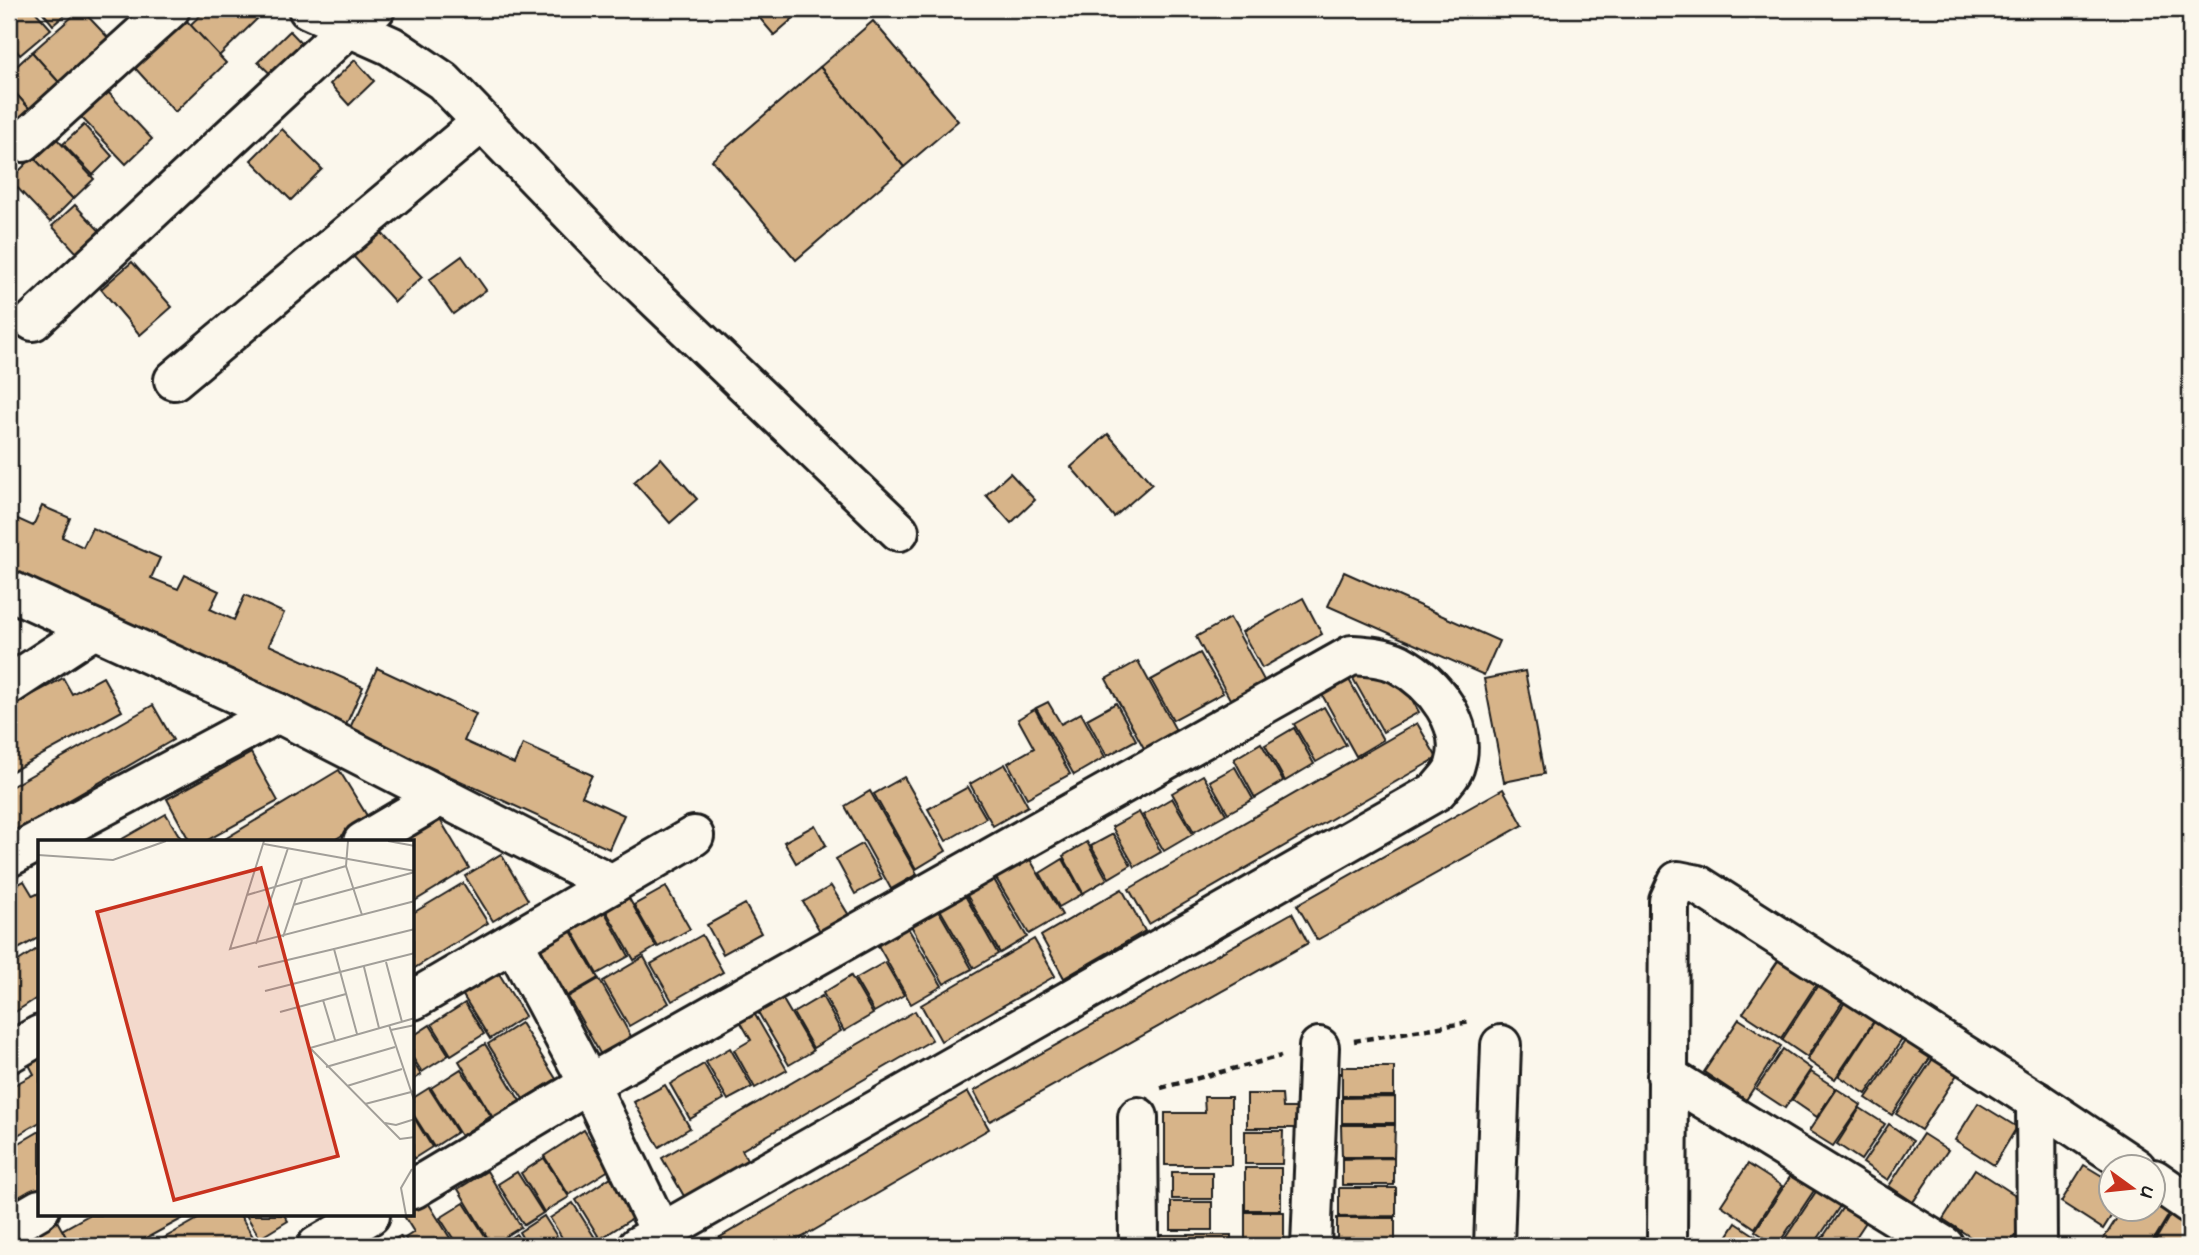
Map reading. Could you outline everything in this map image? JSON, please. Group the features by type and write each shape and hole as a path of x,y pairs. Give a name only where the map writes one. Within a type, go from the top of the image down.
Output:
{"street":[{"path":"23,142 170,9"},
{"path":"308,9 362,18 391,46 443,81 620,264 899,531"},
{"path":"33,321 362,18"},
{"path":"174,380 482,122"},
{"path":"9,590 278,713 612,884"},
{"path":"9,685 94,629"},
{"path":"415,1188 589,1084 1352,655 1376,657 1399,664 1426,684 1451,715 1458,740 1455,766 1437,791 650,1240 589,1084 514,943"},
{"path":"41,840 278,713"},
{"path":"366,840 441,796"},
{"path":"415,999 694,836"},
{"path":"9,857 38,841"},
{"path":"1667,1246 1669,901 1678,881 1698,885 2116,1154"},
{"path":"9,1053 38,1036"},
{"path":"1494,1246 1501,1045"},
{"path":"1311,1246 1319,1046"},
{"path":"1667,1076 1944,1246"},
{"path":"2036,1101 2037,1246"},
{"path":"1138,1117 1139,1246"},
{"path":"2168,1189 2190,1204"},
{"path":"9,1227 38,1210"},
{"path":"317,1246 368,1216"}],"building":[{"path":"9,9 33,9 51,29 20,55 9,42"},
{"path":"40,9 72,9 53,25"},
{"path":"81,9 114,44 64,88 32,52"},
{"path":"207,9 247,9 257,19 219,56 190,25"},
{"path":"752,9 804,9 774,35"},
{"path":"186,20 226,63 175,112 135,68"},
{"path":"873,21 958,121 904,167 820,67"},
{"path":"290,31 313,55 282,85 258,62"},
{"path":"32,52 64,88 35,115 9,86 9,73"},
{"path":"355,60 374,81 349,105 330,84"},
{"path":"820,67 904,167 796,260 712,160"},
{"path":"9,86 35,115 9,137"},
{"path":"107,91 152,139 126,164 80,116"},
{"path":"84,125 112,156 93,175 63,144"},
{"path":"282,129 322,169 291,200 251,160"},
{"path":"55,137 94,179 73,199 33,157"},
{"path":"33,157 73,199 50,222 10,180"},
{"path":"75,205 112,244 89,266 52,226"},
{"path":"379,230 422,277 395,302 352,255"},
{"path":"462,256 486,290 453,314 429,280"},
{"path":"132,262 172,307 140,335 101,289"},
{"path":"1108,434 1152,484 1114,517 1071,467"},
{"path":"661,458 697,499 670,523 634,482"},
{"path":"1010,473 1035,500 1011,523 986,495"},
{"path":"42,506 70,518 62,537 83,547 92,528 160,558 151,578 178,589 185,575 219,591 210,609 234,620 245,595 284,613 269,645 363,687 346,725 9,573 9,515 33,526"},
{"path":"1344,572 1499,641 1484,675 1328,606"},
{"path":"1303,598 1322,634 1262,668 1242,632"},
{"path":"1230,618 1265,682 1231,701 1196,637"},
{"path":"1200,653 1223,693 1173,720 1151,680"},
{"path":"1138,661 1178,734 1146,752 1106,679"},
{"path":"377,668 476,714 464,741 514,764 523,744 592,775 582,796 624,815 609,849 349,730"},
{"path":"1362,669 1402,682 1419,712 1383,732 1351,675"},
{"path":"1525,671 1544,774 1504,782 1484,679"},
{"path":"103,677 122,711 9,773 9,729 12,727 9,722 9,707 63,678 72,694"},
{"path":"1348,678 1383,740 1356,756 1321,693"},
{"path":"1048,702 1061,724 1081,713 1105,757 1074,775 1036,708"},
{"path":"1116,703 1136,740 1107,756 1087,719"},
{"path":"153,705 173,740 9,835 9,788"},
{"path":"1324,707 1346,745 1316,762 1294,724"},
{"path":"1035,709 1070,774 1027,798 1008,763 1034,748 1018,719"},
{"path":"1417,723 1437,758 1149,924 1129,889"},
{"path":"1294,728 1314,764 1285,781 1265,745"},
{"path":"1261,743 1283,781 1255,798 1234,759"},
{"path":"251,753 278,801 208,840 189,840 167,799"},
{"path":"1005,764 1028,806 993,826 970,784"},
{"path":"1235,767 1253,799 1228,813 1210,781"},
{"path":"339,770 369,819 334,840 223,840"},
{"path":"1203,775 1226,814 1194,832 1172,793"},
{"path":"904,777 946,851 916,869 874,794"},
{"path":"968,787 986,818 946,841 928,809"},
{"path":"1503,789 1523,825 1317,940 1297,905"},
{"path":"870,791 917,874 891,889 845,806"},
{"path":"1172,798 1193,834 1164,851 1143,815"},
{"path":"1139,812 1161,852 1135,867 1112,827"},
{"path":"166,814 182,840 120,840"},
{"path":"439,818 469,868 415,901 415,840 404,840"},
{"path":"815,825 826,845 796,863 784,842"},
{"path":"1113,834 1131,865 1109,878 1091,846"},
{"path":"1087,842 1107,879 1083,893 1063,856"},
{"path":"862,844 882,879 855,894 836,859"},
{"path":"501,854 528,900 493,921 465,876"},
{"path":"1027,854 1062,915 1029,934 993,873"},
{"path":"1063,859 1082,894 1059,907 1040,873"},
{"path":"992,876 1027,937 1000,953 965,892"},
{"path":"24,881 33,896 38,894 38,938 9,954 9,889"},
{"path":"463,883 488,923 415,968 415,912"},
{"path":"831,886 850,917 821,933 803,902"},
{"path":"666,887 690,929 658,947 634,905"},
{"path":"1122,889 1145,931 1064,978 1041,936"},
{"path":"625,891 656,947 634,960 602,904"},
{"path":"963,892 998,954 974,968 938,906"},
{"path":"745,904 761,933 723,954 707,925"},
{"path":"601,905 629,956 597,974 568,923"},
{"path":"936,906 972,969 944,984 909,922"},
{"path":"1292,913 1308,943 990,1121 974,1091"},
{"path":"905,923 942,986 911,1004 875,940"},
{"path":"567,924 598,978 567,996 537,942"},
{"path":"702,935 723,972 672,1001 651,964"},
{"path":"1034,939 1055,976 941,1041 921,1005"},
{"path":"38,948 38,997 9,1016 9,967"},
{"path":"1782,955 1819,980 1781,1038 1743,1013"},
{"path":"644,957 669,1003 629,1026 603,981"},
{"path":"885,962 904,995 874,1012 855,979"},
{"path":"495,967 525,1016 490,1039 459,989"},
{"path":"851,976 873,1014 844,1031 823,993"},
{"path":"599,979 632,1038 601,1055 568,997"},
{"path":"1820,982 1845,998 1807,1057 1782,1040"},
{"path":"822,996 841,1031 813,1048 793,1013"},
{"path":"782,998 813,1051 789,1065 758,1012"},
{"path":"1847,999 1876,1018 1835,1079 1807,1060"},
{"path":"465,1003 484,1034 451,1055 432,1024"},
{"path":"915,1011 932,1040 742,1150 751,1167 688,1203 662,1158"},
{"path":"754,1013 787,1070 755,1088 734,1050 751,1040 740,1021"},
{"path":"1739,1019 1781,1046 1746,1100 1704,1072"},
{"path":"1876,1019 1903,1038 1866,1094 1839,1076"},
{"path":"521,1023 556,1079 523,1099 488,1044"},
{"path":"430,1025 449,1055 422,1072 415,1061 415,1035"},
{"path":"1907,1038 1932,1055 1892,1115 1866,1098"},
{"path":"485,1044 520,1101 493,1118 459,1061"},
{"path":"730,1048 752,1087 728,1100 706,1062"},
{"path":"38,1049 38,1123 9,1140 9,1088 34,1074 25,1057"},
{"path":"1783,1049 1811,1069 1785,1108 1756,1089"},
{"path":"1934,1057 1958,1073 1921,1130 1896,1114"},
{"path":"704,1064 724,1099 690,1119 670,1084"},
{"path":"415,1065 421,1075 415,1079"},
{"path":"1342,1067 1394,1067 1394,1096 1342,1096"},
{"path":"461,1069 491,1116 461,1136 431,1088"},
{"path":"1811,1072 1836,1088 1817,1117 1792,1100"},
{"path":"665,1085 690,1128 659,1147 634,1102"},
{"path":"429,1088 457,1132 434,1147 415,1117 415,1097"},
{"path":"1837,1089 1861,1105 1833,1146 1809,1131"},
{"path":"968,1092 989,1129 787,1246 705,1246"},
{"path":"1247,1094 1282,1094 1283,1108 1298,1108 1298,1128 1247,1128"},
{"path":"1204,1097 1231,1097 1231,1165 1165,1165 1165,1113 1205,1113"},
{"path":"1395,1097 1395,1123 1342,1123 1342,1098"},
{"path":"1978,1103 2017,1127 1994,1165 1955,1140"},
{"path":"1860,1108 1885,1124 1861,1160 1837,1144"},
{"path":"415,1119 432,1147 415,1158"},
{"path":"1889,1124 1913,1141 1888,1180 1863,1163"},
{"path":"1341,1125 1395,1125 1394,1157 1342,1157"},
{"path":"584,1130 609,1170 569,1195 544,1156"},
{"path":"1245,1131 1283,1131 1282,1164 1245,1164"},
{"path":"38,1132 38,1189 9,1207 9,1149"},
{"path":"1923,1134 1948,1150 1913,1202 1889,1186"},
{"path":"544,1158 569,1197 544,1212 521,1173"},
{"path":"1394,1158 1394,1185 1342,1185 1342,1159"},
{"path":"1748,1164 1782,1186 1755,1228 1721,1205"},
{"path":"2084,1165 2098,1174 2098,1224 2106,1224 2103,1229 2061,1202"},
{"path":"1245,1168 1281,1168 1281,1210 1245,1210"},
{"path":"1975,1169 2034,1207 2008,1246 1984,1246 1943,1219"},
{"path":"487,1171 521,1227 492,1245 458,1189"},
{"path":"1794,1171 1817,1186 1777,1246 1755,1231"},
{"path":"517,1172 543,1213 524,1225 498,1184"},
{"path":"1172,1172 1212,1172 1212,1199 1172,1199"},
{"path":"611,1177 636,1216 600,1239 576,1200"},
{"path":"1819,1187 1842,1203 1813,1246 1780,1246"},
{"path":"1339,1188 1396,1188 1396,1216 1339,1217"},
{"path":"427,1201 455,1246 410,1246 405,1238 414,1232 404,1216 415,1216 415,1209"},
{"path":"1171,1202 1212,1202 1212,1230 1171,1230"},
{"path":"464,1203 489,1242 482,1246 458,1246 440,1218"},
{"path":"573,1203 597,1241 589,1246 567,1246 550,1218"},
{"path":"1843,1207 1866,1222 1850,1246 1817,1246"},
{"path":"1245,1212 1284,1212 1284,1246 1245,1246"},
{"path":"2170,1215 2190,1227 2190,1246 2152,1246 2165,1224 2168,1224"},
{"path":"87,1216 187,1216 132,1246 71,1246 62,1230"},
{"path":"203,1216 241,1216 258,1245 150,1246"},
{"path":"247,1216 285,1216 288,1221 260,1238"},
{"path":"544,1216 563,1246 527,1246 519,1232"},
{"path":"1337,1218 1395,1218 1395,1246 1337,1246"},
{"path":"56,1219 71,1246 9,1246 9,1245"},
{"path":"1736,1223 1771,1246 1721,1246"},
{"path":"2113,1224 2163,1224 2150,1246 2099,1246"},
{"path":"516,1234 524,1246 497,1246"},
{"path":"1156,1235 1231,1235 1231,1246 1156,1246"},
{"path":"400,1236 406,1246 383,1246"},
{"path":"1860,1237 1874,1246 1853,1246"}]}
